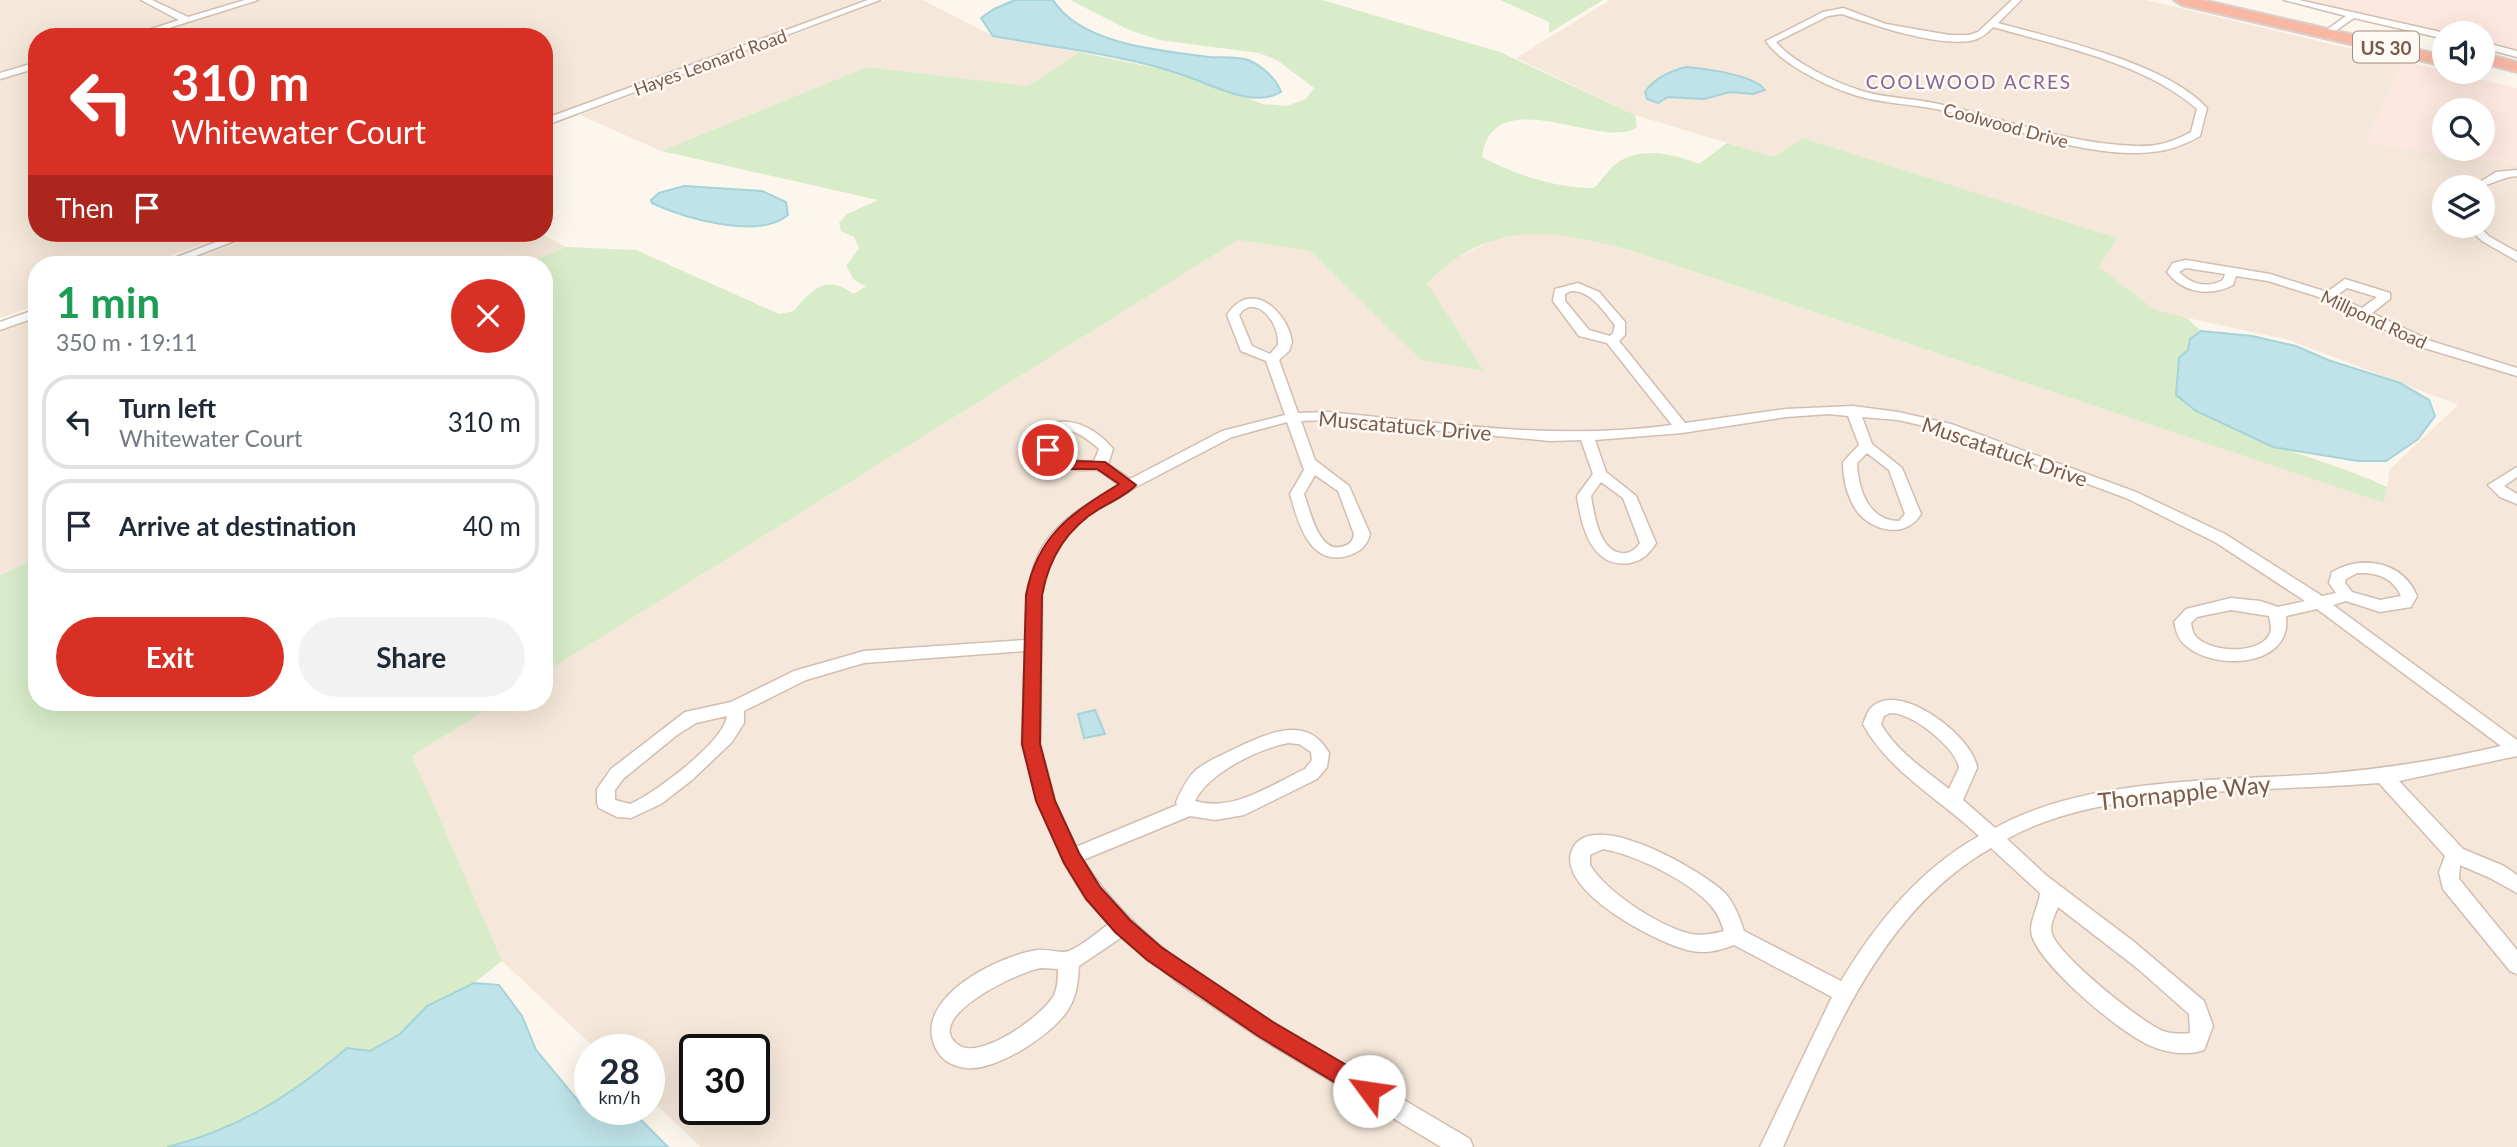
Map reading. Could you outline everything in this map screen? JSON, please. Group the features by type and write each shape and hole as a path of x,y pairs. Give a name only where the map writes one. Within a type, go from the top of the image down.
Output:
{"highway":[{"name":"US 30","path":"2182,0 2341,24 2432,56"},
{"name":"US 30","path":"2226,0 2432,46"},
{"path":"2495,61 2517,67"},
{"path":"2495,74 2517,79"}],"street":[{"path":"145,0 187,20"},
{"path":"160,28 254,0"},
{"name":"Hayes Leonard Road","path":"553,120 876,0"},
{"name":"Coolwood Drive","path":"1992,24 2138,70 2173,86 2190,96 2202,108 2197,131 2182,143 2151,150 2074,143 1929,104 1854,92 1806,69 1776,49 1771,41 1834,12 1852,13 1884,26 1949,38 1976,37 2017,0"},
{"path":"2288,0 2341,24 2432,34"},
{"path":"2495,48 2517,54"},
{"path":"0,76 28,68"},
{"path":"2495,177 2517,173"},
{"path":"2485,238 2517,257"},
{"path":"187,256 225,242"},
{"name":"Millpond Road","path":"2231,272 2270,278 2328,297 2426,344 2517,372"},
{"path":"2328,297 2346,284 2386,296 2364,313"},
{"path":"1612,340 1619,335 1621,325 1594,293 1573,287 1559,292 1559,301 1584,333 1612,340 1682,429"},
{"path":"1272,359 1286,344 1271,309 1258,302 1238,307 1233,315 1246,348 1272,359 1310,463 1310,473 1297,494 1315,543 1328,551 1347,551 1359,544 1362,534 1343,489 1310,463"},
{"path":"0,326 28,316"},
{"path":"1853,410 1866,446 1888,462 1899,475 1913,514 1906,524 1898,526 1871,519 1859,502 1850,461 1866,446"},
{"name":"Muscatatuck Drive","path":"1462,1147 1188,979 1123,926 1093,893 1071,857 1046,801 1031,744 1031,645 1038,572 1048,550 1054,540 1082,513 1129,485 1227,434 1292,417 1346,416 1515,435 1587,437 1682,429 1786,413 1853,410 1898,416 1946,427 2131,495 2220,538 2319,602 2517,749"},
{"path":"1587,437 1600,474 1629,496 1648,543 1645,551 1639,555 1618,557 1609,554 1597,543 1584,496 1600,474"},
{"path":"1100,465 1129,485"},
{"path":"2517,471 2495,485 2498,490 2517,499"},
{"path":"2277,613 2282,628 2280,637 2274,643 2247,654 2223,656 2205,650 2188,640 2182,630 2182,622 2192,614 2221,606 2260,607 2277,613 2347,596"},
{"path":"735,708 737,719 724,740 657,799 629,811 615,810 606,803 606,789 617,774 671,730 691,717 735,708 800,675 864,657 1031,645"},
{"path":"1954,803 1955,791 1966,776 1968,763 1964,755 1935,727 1914,712 1901,706 1890,706 1877,712 1872,724 1879,738 2050,890 2100,925 2197,1008 2203,1029 2196,1042 2182,1044 2154,1037 2101,998 2064,963 2042,937 2050,890"},
{"path":"1071,857 1189,808 1215,813 1237,810 1308,777 1320,764 1320,749 1305,738 1280,737 1215,767 1202,776 1185,802 1189,808"},
{"name":"Thornapple Way","path":"1771,1147 1843,993 1911,900 1950,862 1992,838 2030,818 2075,804 2130,794 2383,776 2452,765 2517,749"},
{"path":"2383,776 2456,855 2497,872 2517,885"},
{"path":"1735,936 1717,943 1685,942 1644,920 1590,884 1579,863 1580,854 1591,844 1604,841 1642,854 1684,876 1718,900 1730,918 1735,936 1843,993"},
{"path":"2456,855 2447,874 2450,883 2517,964"},
{"path":"1069,962 1068,988 1059,1006 1025,1035 988,1056 958,1056 946,1048 940,1037 943,1019 959,1000 980,982 1005,968 1030,960 1047,957 1069,962 1123,926"}],"shaded area":[{"path":"0,0 867,0 553,115 553,28 28,28 28,242 208,242 169,256 28,256 28,308 0,318"},
{"path":"885,0 923,0 993,36 1079,52 1028,86 867,67 661,151 580,115"},
{"path":"1610,0 2146,0 2403,61 2367,142 2432,152 2432,161 2491,161 2517,165 2517,1147 701,1147 665,1113 665,1034 580,1034 502,961 411,756 484,711 553,711 553,667 1238,240 1310,251 1421,360 1483,370 1427,283 1447,262 1496,239 1543,232 1585,238 1629,250 2384,503 2390,469 2458,405 2289,340 2155,311 2098,267 2116,239 1803,138 1774,157 1635,115 1516,58"},
{"path":"2296,0 2517,0 2517,51 2495,46 2495,21 2432,21 2432,30"},
{"path":"2403,61 2432,68 2432,84 2495,83 2517,88 2517,165 2491,161 2495,161 2495,98 2432,98 2432,152 2367,142"},
{"path":"553,240 566,247 544,256 202,256 240,242"},
{"path":"28,322 28,562 0,575 0,332"}],"green space":[{"path":"1070,0 1322,0 1500,52 1635,115 1637,127 1622,132 1527,119 1506,122 1490,134 1482,157 1522,175 1551,183 1594,188 1614,166 1636,155 1658,153 1699,164 1727,143 1774,157 1803,138 2117,238 2099,267 2155,310 2187,318 2201,331 2190,339 2176,395 2200,412 2252,437 2387,487 2384,503 1629,250 1601,243 1547,235 1497,239 1473,248 1427,283 1484,371 1421,360 1310,251 1238,240 553,667 553,256 544,256 566,247 636,250 779,314 794,311 820,286 835,285 854,294 866,286 854,280 846,266 859,248 854,237 841,231 839,223 847,214 878,200 661,151 867,67 1028,86 1079,52 1180,73 1263,104 1286,106 1306,99 1314,88 1277,60 1259,53 1159,40 1129,30"},
{"path":"1500,0 1603,0 1549,33 1549,22"},
{"path":"28,562 28,711 484,711 412,756 502,961 474,983 427,1006 400,1034 370,1051 347,1048 306,1083 259,1111 204,1138 167,1147 0,1147 0,575"}],"water":[{"path":"1015,0 1053,0 1066,15 1083,27 1124,43 1170,52 1248,60 1268,73 1281,92 1270,97 1245,96 1138,62 993,36 981,18"},
{"path":"1686,67 1740,76 1759,84 1765,90 1753,94 1730,92 1704,99 1668,97 1658,103 1647,99 1645,92 1653,83"},
{"path":"684,186 762,191 786,202 788,215 759,226 740,226 701,220 652,203 651,200 659,193"},
{"path":"2201,331 2252,336 2296,346 2328,360 2400,383 2429,400 2435,416 2418,439 2386,461 2358,461 2273,447 2196,411 2176,395 2179,358 2188,350 2190,339"},
{"path":"1095,710 1105,734 1084,738 1078,714"},
{"path":"474,983 499,985 522,1016 536,1050 574,1096 574,1125 646,1125 668,1147 167,1147 217,1131 263,1109 306,1081 347,1048 370,1051 400,1034 427,1006"}],"district":[{"name":"COOLWOOD ACRES","path":"1969,81"}],"route":[{"path":"1048,450 1073,466 1100,465 1129,485 1082,513 1054,540 1038,572 1034,595 1031,744 1046,801 1071,857 1093,893 1123,926 1154,954 1266,1029 1369,1091"}]}
